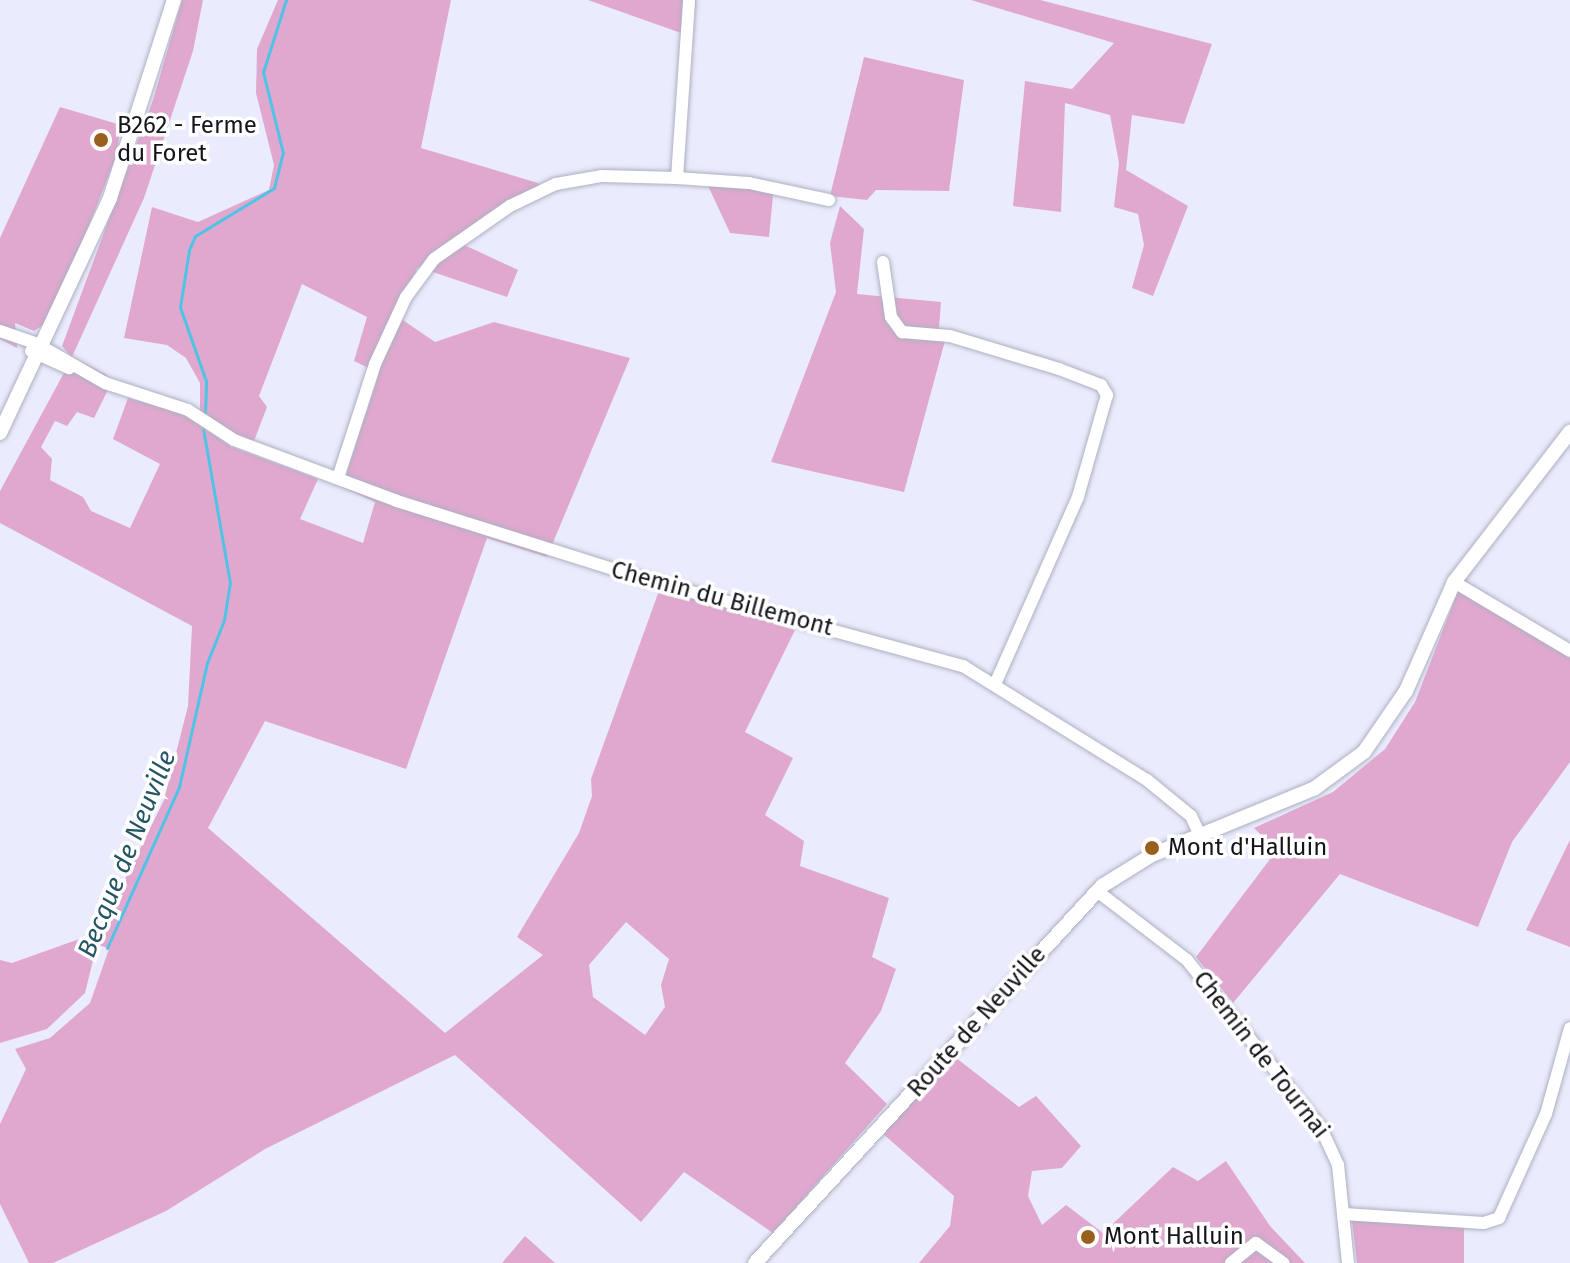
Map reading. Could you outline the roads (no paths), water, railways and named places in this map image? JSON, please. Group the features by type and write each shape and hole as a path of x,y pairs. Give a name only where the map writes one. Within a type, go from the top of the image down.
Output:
{"main road":[{"path":"0,434 45,354 82,266 133,134 174,0"},
{"name":"Route de Neuville","path":"755,1263 1097,891 1142,860 1304,801 1363,762 1405,707 1427,644 1454,582 1570,432"}],"street":[{"path":"677,178 689,0"},
{"path":"338,478 375,364 406,297 434,259 499,212 556,184 602,176 749,183 829,200"},
{"path":"883,262 891,317 902,332 950,336 1059,369 1098,383 1107,395 1078,497 995,684"},
{"name":"Chemin du Billemont","path":"4,333 88,376 206,422 234,440 338,478 554,552 943,659 995,684 1147,780 1191,816 1201,837"},
{"path":"1454,582 1570,651"},
{"name":"Chemin de Tournai","path":"1097,891 1176,950 1248,1033 1330,1144 1344,1214 1348,1263"},
{"path":"1344,1214 1484,1223 1499,1218 1543,1121 1570,1028"},
{"path":"1231,1263 1256,1243 1284,1263"}],"waterway":[{"name":"Becque de Neuville","path":"205,414 206,381 180,307 189,250 195,236 274,188 283,153 263,72 286,0"},
{"name":"Becque de Neuville","path":"107,948 179,787 207,663 224,620 230,583 203,429"}],"place":[{"name":"B262 - Ferme du Foret","path":"101,140"},
{"name":"Mont d'Halluin","path":"1152,848"},
{"name":"Mont Halluin","path":"1088,1237"}]}
